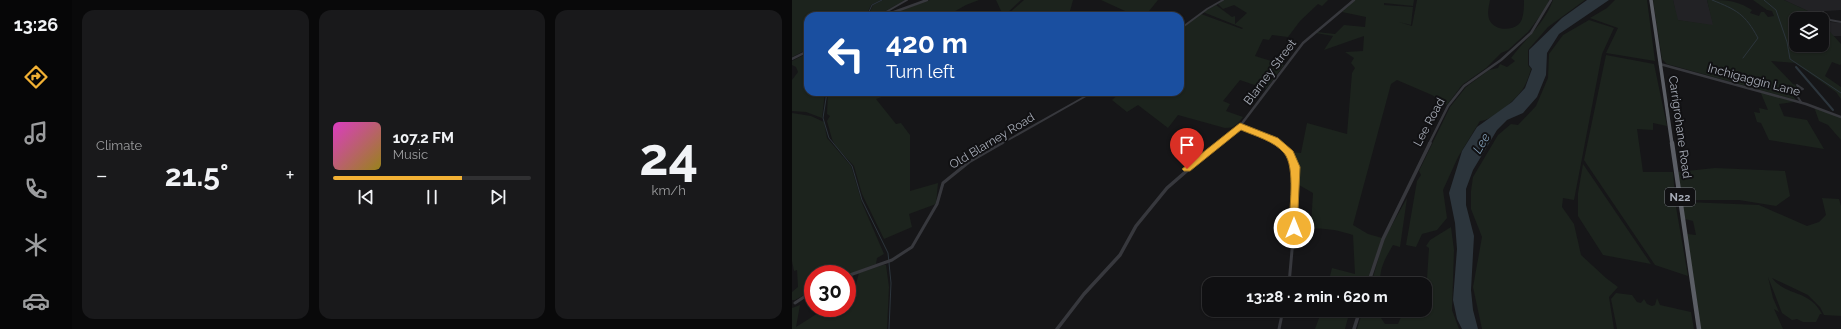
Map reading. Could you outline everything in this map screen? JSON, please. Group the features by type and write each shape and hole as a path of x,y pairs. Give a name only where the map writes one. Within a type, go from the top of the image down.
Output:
{"highway":[{"name":"Carrigrohane Road","path":"1651,0 1699,329"}],"street":[{"path":"885,12 907,0"},
{"path":"894,12 927,0"},
{"path":"1184,26 1207,9 1223,0"},
{"name":"Blarney Street","path":"1057,329 1084,294 1120,254 1136,226 1167,188 1187,169 1240,126 1299,48 1354,0"},
{"name":"Lee Road","path":"1370,277 1384,238 1448,106 1464,86 1502,60 1531,33 1551,0"},
{"path":"1829,19 1841,22"},
{"path":"792,59 804,53"},
{"name":"Inchigaggin Lane","path":"1660,64 1801,102 1841,116"},
{"path":"1800,89 1794,90 1801,102"},
{"name":"Old Blarney Road","path":"856,273 892,260 912,246 937,204 943,184 959,170 987,152 1086,96"},
{"path":"1240,126 1286,148 1294,163 1294,228 1290,277"},
{"path":"795,303 804,297"},
{"path":"1279,329 1282,317"},
{"path":"1354,329 1358,317"}],"shaded area":[{"path":"792,0 881,0 871,5 868,12 804,12 804,51 792,57"},
{"path":"883,0 905,0 884,12 870,12 873,5"},
{"path":"930,0 979,0 954,12 897,12"},
{"path":"996,0 1021,0 1008,12 1002,12"},
{"path":"1024,0 1073,0 1070,12 1010,12"},
{"path":"1101,0 1158,0 1148,12 1127,12"},
{"path":"1224,0 1328,0 1322,6 1318,4 1300,21 1288,37 1272,35 1269,40 1263,39 1255,56 1284,65 1266,89 1240,80 1223,101 1230,104 1226,111 1243,117 1233,127 1225,128 1178,115 1168,128 1138,105 1127,112 1112,100 1116,96 1184,96 1184,27 1201,14 1242,29 1243,28 1203,12 1216,5 1232,17 1235,16 1235,24 1247,13 1234,5 1223,9 1218,4"},
{"path":"1355,0 1414,0 1413,6 1384,3 1384,5 1413,7 1411,25 1399,22 1412,26 1417,0 1490,0 1488,14 1491,23 1498,28 1507,29 1515,27 1521,22 1524,0 1549,0 1546,8 1528,32 1508,50 1501,53 1486,68 1462,85 1447,105 1432,95 1397,80 1391,84 1353,225 1368,234 1382,238 1368,277 1330,277 1332,268 1355,274 1353,235 1324,229 1296,230 1295,227 1311,225 1313,193 1299,185 1291,152 1301,153 1307,123 1347,134 1352,73 1355,68 1351,63 1354,58 1345,52 1363,51 1364,36 1324,50 1333,36 1316,33 1335,34 1344,25 1365,27 1366,17 1342,12"},
{"path":"1553,0 1585,0 1548,27 1528,50 1528,65 1531,69 1521,92 1498,113 1480,121 1458,157 1443,190 1447,218 1437,230 1422,234 1416,247 1406,245 1417,181 1421,175 1419,171 1450,107 1466,87 1489,70 1498,68 1500,64 1507,67 1515,61 1511,58 1540,23"},
{"path":"1615,0 1647,0 1655,61 1606,53 1618,28 1590,18 1607,8"},
{"path":"1653,0 1673,0 1678,20 1713,25 1707,0 1736,2 1752,10 1750,13 1759,16 1761,12 1764,12 1768,17 1774,16 1772,11 1767,10 1753,0 1784,0 1810,12 1789,12 1789,52 1829,52 1829,31 1841,44 1841,64 1832,62 1825,76 1841,87 1841,99 1836,92 1795,63 1771,61 1793,84 1797,85 1795,85 1798,88 1795,89 1795,87 1786,87 1796,100 1667,64 1662,59"},
{"path":"1673,0 1707,0 1714,26 1677,20"},
{"path":"1784,0 1841,0 1841,10 1810,12"},
{"path":"1589,20 1614,28 1602,54 1574,200 1563,198 1562,207 1574,224 1581,255 1618,287 1609,297 1614,329 1482,329 1473,287 1482,237 1471,209 1473,177 1498,135 1511,124 1518,125 1536,106 1548,78 1549,54 1563,35"},
{"path":"1829,21 1841,23 1841,36 1833,36 1829,31"},
{"path":"804,55 804,96 825,96 822,118 806,112 792,111 792,80 798,72 796,67 792,65 792,61"},
{"path":"1606,55 1654,64 1667,126 1653,123 1653,130 1637,129 1643,172 1673,172 1676,207 1688,276 1655,265 1584,160"},
{"path":"1760,91 1794,102 1779,104 1784,116 1807,120 1824,149 1769,140 1761,123 1757,122 1754,112 1760,113 1759,108 1768,110"},
{"path":"828,96 885,96 876,99 896,124 901,123 910,135 910,191 938,183 936,204 909,214 912,227 884,239 862,194 854,166 836,147 832,139 827,121 830,116 827,114"},
{"path":"1814,107 1841,117 1841,140 1828,125 1819,121"},
{"path":"792,113 811,116 824,122 827,138 851,166 862,203 884,254 877,258 876,264 856,272 856,265 804,265 804,295 795,300 792,300 792,292 798,287 797,270 794,271 792,261"},
{"path":"1583,164 1651,264 1603,255 1578,216 1578,193"},
{"path":"1715,168 1785,171 1790,196 1776,206 1739,200 1686,200 1686,202 1759,205 1807,226 1819,222 1826,215 1822,198 1839,199 1841,206 1841,316 1824,315 1820,307 1808,295 1772,278 1784,288 1811,300 1822,314 1820,314 1816,322 1803,322 1797,319 1792,320 1782,313 1768,277 1773,298 1779,312 1774,309 1783,329 1701,329 1687,234 1696,235 1693,221 1685,219 1677,172"},
{"path":"1407,198 1400,247 1393,245 1383,264 1380,277 1373,277 1384,239"},
{"path":"1451,227 1454,250 1452,310 1459,329 1357,329 1361,317 1380,317 1385,324 1398,324 1401,317 1432,317 1432,277 1427,277 1429,248 1426,246 1430,240"},
{"path":"886,265 889,287 887,329 792,329 792,308 800,305 796,327 812,317 856,317 856,284 859,273"},
{"path":"1616,293 1632,295 1637,302 1641,303 1644,299 1647,304 1652,306 1655,305 1657,298 1660,305 1691,312 1694,329 1617,329 1611,299"},
{"path":"1319,317 1348,317 1345,329 1315,329"}],"water":[{"name":"Lee","path":"1587,0 1609,0 1559,34 1547,53 1546,75 1537,97 1523,113 1507,120 1497,130 1473,170 1466,189 1466,205 1474,236 1471,290 1473,310 1478,329 1462,329 1457,319 1453,300 1457,249 1455,223 1449,193 1462,151 1477,127 1512,102 1525,88 1532,69 1529,65 1529,50 1562,18"}],"waterway":[{"path":"869,12 872,5 882,0"},
{"path":"1712,0 1740,14 1749,23 1758,38 1743,58"},
{"path":"1764,0 1776,10 1787,42 1790,59 1841,93"},
{"path":"1796,67 1833,110"},
{"path":"826,96 823,118 829,138 852,166 862,200 888,253 891,283 889,329"}],"route":[{"path":"1187,169 1240,126 1274,141 1286,148 1293,159 1295,167 1294,228"}]}
